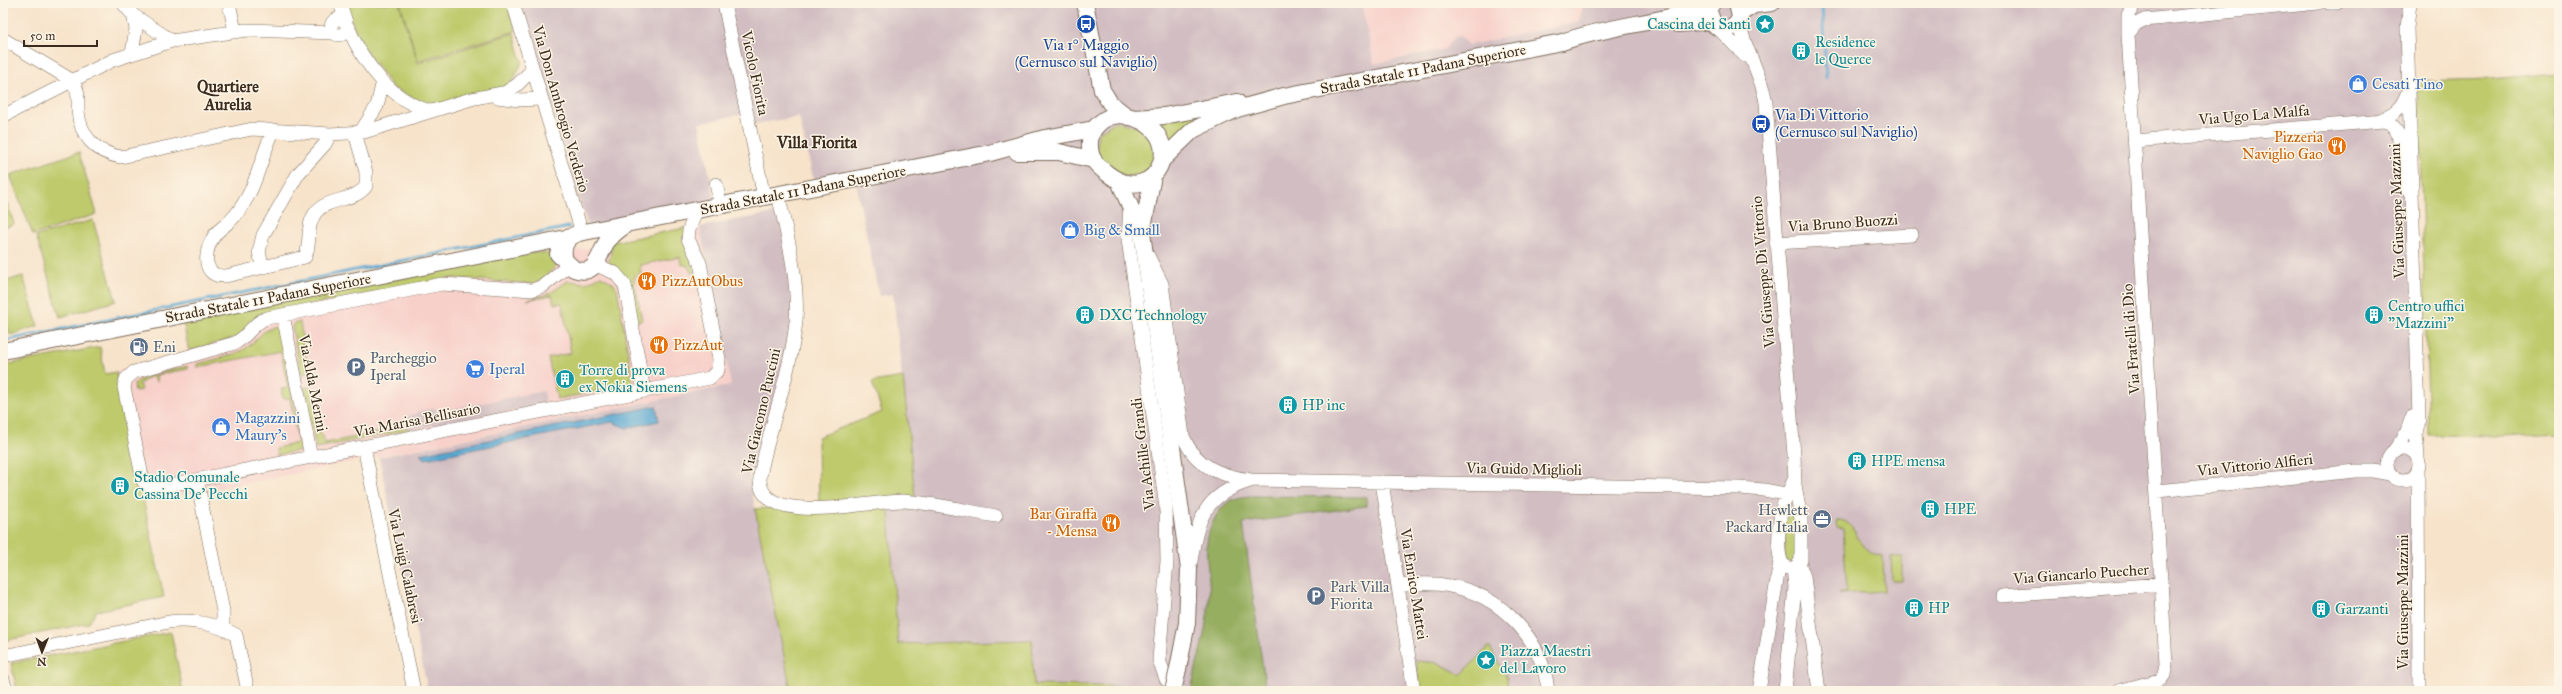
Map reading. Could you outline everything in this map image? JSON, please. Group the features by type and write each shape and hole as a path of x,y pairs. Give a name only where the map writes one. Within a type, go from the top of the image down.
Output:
{"main road":[{"path":"1085,3 1098,79 1096,127 1089,145 1094,160 1119,181 1142,233 1189,569 1187,622 1173,691"},
{"name":"Strada Statale 11 Padana Superiore","path":"1712,3 1709,11 1714,24"},
{"name":"Strada Statale 11 Padana Superiore","path":"1130,117 1164,116 1212,106 1284,96 1562,42 1593,31 1690,12 1712,3"},
{"name":"Strada Statale 11 Padana Superiore","path":"1562,42 1595,41 1690,22 1714,24 1730,29 1739,12 1754,5 1772,3"},
{"path":"1098,79 1108,100 1130,117 1148,125 1156,133 1163,146 1163,158 1153,176 1142,233"},
{"name":"Strada Statale 11 Padana Superiore","path":"1163,158 1188,133 1216,117 1237,108 1284,96"},
{"path":"1096,127 1111,116 1130,117"},
{"name":"Strada Statale 11 Padana Superiore","path":"3,351 533,245 579,232 628,224 984,154 1045,138 1096,127"},
{"name":"Strada Statale 11 Padana Superiore","path":"984,154 1050,151 1074,154 1094,160"},
{"path":"1119,181 1137,184 1153,176"},
{"name":"Strada Statale 11 Padana Superiore","path":"533,245 552,250 567,263 582,271 598,261 609,239 628,224"},
{"path":"567,263 564,248 579,232 598,242 598,261"}],"street":[{"path":"124,3 133,15 172,41"},
{"path":"229,3 235,31"},
{"path":"339,3 339,27 360,51 382,81 414,105 431,111"},
{"name":"Via Don Ambrogio Verderio","path":"513,3 579,232"},
{"name":"Vicolo Fiorita","path":"724,3 771,196"},
{"name":"Via Fratelli di Dio","path":"2118,691 2153,684 2164,675 2166,662 2157,491 2128,34 2128,15 2135,3"},
{"path":"2247,3 2260,9"},
{"path":"2128,34 2136,24 2144,20 2219,8 2260,9 2318,3"},
{"path":"2329,3 2337,3"},
{"name":"Via Giuseppe Mazzini","path":"2403,3 2408,28"},
{"name":"Via Giuseppe Mazzini","path":"2410,3 2408,28 2419,514 2419,691"},
{"name":"Via Giuseppe Di Vittorio","path":"1739,12 1745,48 1763,86 1766,103 1794,454 1792,496 1781,515 1790,565"},
{"path":"132,52 136,29 133,15"},
{"name":"Via Giuseppe Di Vittorio","path":"1714,24 1753,65"},
{"path":"3,116 132,52 172,41 256,29 302,32 339,27"},
{"path":"3,39 73,81 77,90 79,118 83,133 97,147 118,156 129,156 162,147 242,130 274,130 330,134 357,133 513,88 532,70"},
{"path":"274,130 248,197 236,216 216,233 210,242 206,263 208,270 214,275 226,276 305,257 310,224 317,211 330,203 360,192 366,186 366,172 357,133 377,106 382,81"},
{"name":"Via Ugo La Malfa","path":"2376,121 2396,112 2404,103 2409,88"},
{"path":"489,96 519,100 541,99"},
{"name":"Via Ugo La Malfa","path":"2134,141 2376,121 2389,123 2398,133 2401,175 2412,197"},
{"path":"263,267 259,246 263,235 296,177 325,144 330,134"},
{"path":"716,184 721,206"},
{"name":"Via Giacomo Puccini","path":"771,196 792,269 796,301 796,321 792,348 761,471 761,486 765,496 777,504 799,508 902,501 996,516"},
{"name":"Via Achille Grandi","path":"1130,206 1128,239 1166,507 1167,561 1159,660 1166,679 1180,691"},
{"name":"Via Marisa Bellisario","path":"283,315 260,321 244,338 235,344 134,372 126,379 124,387 145,484 155,488 706,379 714,375 719,368 719,359 700,263 688,239 689,230 696,210"},
{"name":"Via Bruno Buozzi","path":"1776,243 1912,234"},
{"name":"Via Guido Miglioli","path":"1144,249 1151,259 1162,284 1183,436 1187,447 1206,467 1232,478 1251,480 1739,488 1792,496"},
{"path":"598,261 615,273 625,285 644,391"},
{"path":"283,315 442,284 532,290 542,286 567,263"},
{"name":"Via Alda Merini","path":"283,315 311,457"},
{"name":"Via Giuseppe Mazzini","path":"2391,454 2409,427 2417,394"},
{"name":"Via Luigi Calabresi","path":"364,447 414,691"},
{"path":"2418,456 2407,448 2391,454 2387,465 2395,477 2410,479 2418,471"},
{"name":"Via Vittorio Alfieri","path":"2356,471 2391,454"},
{"name":"Via Vittorio Alfieri","path":"2157,491 2356,471 2373,470 2395,477"},
{"name":"Via Giuseppe Mazzini","path":"2395,477 2413,495 2419,514"},
{"path":"197,480 223,611 223,627"},
{"path":"1189,569 1197,528 1204,510 1222,493 1251,480"},
{"name":"Via Enrico Mattei","path":"1382,482 1414,691"},
{"name":"Via Giuseppe Di Vittorio","path":"1790,565 1800,516 1792,496"},
{"path":"1781,515 1786,510 1792,509 1800,516"},
{"path":"1759,691 1776,598 1790,565"},
{"path":"1785,691 1795,587 1790,565"},
{"path":"1790,565 1804,577 1819,691"},
{"path":"1398,586 1428,583 1451,586 1476,594 1499,607 1518,623 1531,641 1543,667 1548,691"},
{"name":"Via Giancarlo Puecher","path":"2002,596 2162,584"},
{"path":"3,656 176,621 223,627 236,635 248,691"},
{"path":"3,679 6,691"}],"shaded area":[{"path":"521,3 1361,3 1374,64 1445,49 1455,37 1460,36 1469,45 1578,22 1585,3 1623,3 1651,8 1674,3 2410,3 2417,691 1163,691 1164,687 1034,685 1032,640 898,645 888,499 915,496 893,294 879,296 855,179 814,182 799,117 754,124 752,112 699,123 715,202 588,227","holes":["1836,522 1872,555 1884,591 1840,592 1847,591 1843,529"]},
{"path":"1361,3 1674,3 1469,45 1460,36 1455,37 1445,49 1373,64"},
{"path":"774,213 781,221 790,272 793,322 759,468 748,471 791,691 428,691 379,457 731,385 700,227"},
{"path":"700,227 732,385 202,492 143,498 116,372 187,352 183,326"},
{"path":"544,391 546,404 408,430 406,419 408,416 417,414 417,412 435,408 436,412"}],"green space":[{"path":"344,3 399,3 418,63 514,33 522,62 514,79 505,87 432,107 393,88 361,44"},
{"path":"400,3 507,3 516,31 418,61"},
{"path":"2559,73 2559,433 2503,436 2429,435 2418,81 2491,79"},
{"path":"1212,109 1169,146 1152,123"},
{"path":"1116,121 1143,129 1157,146 1157,160 1142,176 1122,176 1097,155 1098,133"},
{"path":"79,152 97,214 33,235 10,175"},
{"path":"6,199 14,224 3,228 3,200"},
{"path":"93,220 116,301 60,317 36,236"},
{"path":"685,228 698,271 691,273 688,266 681,264 680,257 640,265 641,272 635,276 634,281 642,320 635,322 609,261 613,242"},
{"path":"534,252 550,254 557,265 542,280 533,284 451,278 264,314 237,337 189,351 183,321"},
{"path":"23,276 38,326 10,335 3,312 3,282"},
{"path":"601,276 612,282 617,288 633,382 628,386 557,399 548,358 571,353 562,303 554,304 552,295 527,300 550,293 568,281 586,283"},
{"path":"300,322 308,373 301,374 292,327 293,324"},
{"path":"275,326 279,329 303,450 277,455 276,448 298,443 290,398 283,399 281,389 288,388 281,351 198,367 197,364 243,350 266,330"},
{"path":"100,347 105,374 116,372 164,597 96,611 89,623 3,641 3,365"},
{"path":"187,366 188,369 156,375 157,383 152,376 139,384 142,390 135,391 134,385 142,379 158,373"},
{"path":"903,377 915,496 888,499 898,644 1032,640 1034,685 1164,687 1163,691 791,691 755,509 819,504 818,437 882,412 872,382"},
{"path":"311,387 321,436 323,436 325,443 407,427 408,430 316,448 304,388"},
{"path":"1251,496 1366,497 1366,506 1243,523 1266,691 1191,691 1208,611 1209,589 1207,548 1211,527 1222,507 1235,499"},
{"path":"1790,514 1795,515 1797,559 1792,564 1785,559 1785,519"},
{"path":"1839,520 1850,525 1867,549 1883,556 1884,591 1840,594 1840,592 1847,591 1843,529 1837,528 1836,522"},
{"path":"1891,557 1902,557 1902,581 1892,581"},
{"path":"171,632 183,691 17,691 11,663"},
{"path":"1489,646 1507,678 1508,691 1420,691 1416,661 1439,663 1461,675"}],"water":[{"path":"656,406 659,421 626,428 612,422 425,459 420,454"}],"waterway":[{"path":"1822,6 1826,77"},
{"path":"3,341 569,227"}],"place":[{"name":"Via 1° Maggio (Cernusco sul Naviglio)","path":"1086,24"},
{"name":"Cascina dei Santi","path":"1765,24"},
{"name":"Residence le Querce","path":"1801,51"},
{"name":"Cesati Tino","path":"2358,84"},
{"name":"Via Di Vittorio (Cernusco sul Naviglio)","path":"1761,124"},
{"name":"Pizzeria Naviglio Gao","path":"2337,146"},
{"name":"Big & Small","path":"1070,230"},
{"name":"PizzAutObus","path":"647,281"},
{"name":"DXC Technology","path":"1085,315"},
{"name":"Centro uffici \"Mazzini\"","path":"2374,315"},
{"name":"PizzAut","path":"659,345"},
{"name":"Eni","path":"139,347"},
{"name":"Parcheggio Iperal","path":"356,367"},
{"name":"Iperal","path":"475,369"},
{"name":"Torre di prova ex Nokia Siemens","path":"565,379"},
{"name":"HP inc","path":"1288,405"},
{"name":"Magazzini Maury's","path":"221,427"},
{"name":"HPE mensa","path":"1857,461"},
{"name":"Stadio Comunale Cassina De' Pecchi","path":"120,486"},
{"name":"HPE","path":"1930,509"},
{"name":"Hewlett Packard Italia","path":"1822,519"},
{"name":"Bar Giraffa - Mensa","path":"1111,523"},
{"name":"Park Villa Fiorita","path":"1316,596"},
{"name":"HP","path":"1914,608"},
{"name":"Garzanti","path":"2321,609"},
{"name":"Piazza Maestri del Lavoro","path":"1486,660"}],"district":[{"name":"Quartiere Aurelia","path":"228,95"},
{"name":"Villa Fiorita","path":"817,142"}]}
